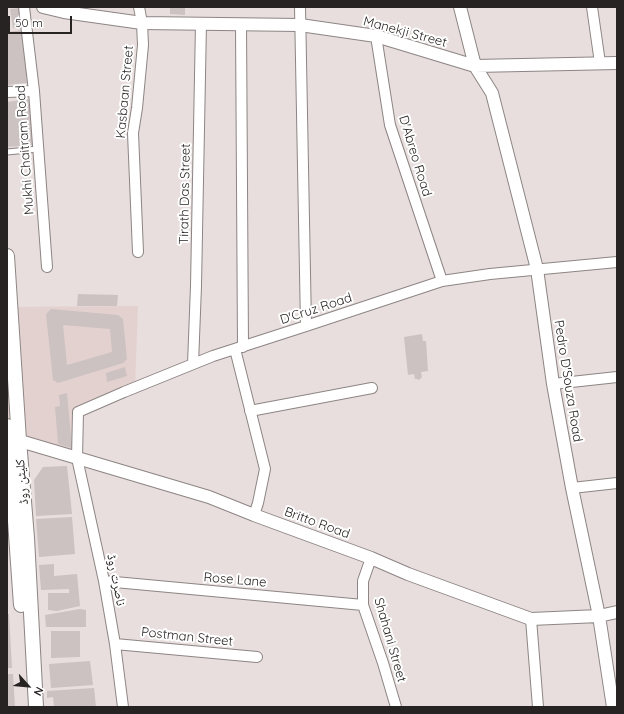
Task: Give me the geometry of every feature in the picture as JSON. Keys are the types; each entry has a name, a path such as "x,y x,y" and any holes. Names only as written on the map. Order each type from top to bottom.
{"main road":[{"name":"کلیٹن روڈ","path":"7,256 12,536 28,707"},
{"name":"کلیٹن روڈ","path":"10,435 27,538 36,707"}],"street":[{"name":"Mukhi Chaitram Road","path":"24,7 34,91 47,267"},
{"name":"Manekji Street","path":"43,7 64,12 142,23 300,25 376,36 475,66 617,63"},
{"name":"Kasbaan Street","path":"138,252 133,133 143,44 142,23 139,7"},
{"path":"300,7 306,326"},
{"name":"Pedro D'Souza Road","path":"460,7 475,66 492,93 537,269 552,384 599,616 613,707"},
{"path":"592,7 600,63"},
{"name":"Tirath Das Street","path":"193,364 201,23"},
{"path":"241,24 239,348 250,411 265,469 258,504 254,515"},
{"name":"D'Abreo Road","path":"376,36 390,125 442,281"},
{"path":"7,92 34,91"},
{"name":"D'Cruz Road","path":"78,458 78,412 193,364 442,281 490,274 617,262"},
{"path":"552,384 617,377"},
{"path":"250,411 372,388"},
{"name":"Britto Road","path":"10,435 78,458 210,497 254,515 371,558 408,574 532,619 599,616 617,612"},
{"name":"ناصرت روڈ","path":"78,458 104,581 115,644 123,707"},
{"path":"572,488 617,483"},
{"name":"Shahani Street","path":"371,558 363,581 363,605 396,707"},
{"name":"Rose Lane","path":"104,581 363,605"},
{"path":"532,619 538,707"},
{"name":"Postman Street","path":"115,644 257,657"}],"lane":[{"path":"7,152 38,149"}],"shaded area":[{"path":"138,306 135,387 77,412 77,458 7,437 7,307"}],"building":[{"path":"170,7 185,7 185,15 170,14"},
{"path":"21,8 23,27 13,28 10,9"},
{"path":"23,30 27,83 7,85 7,32"},
{"path":"28,99 32,101 33,145 7,147 7,102"},
{"path":"78,294 118,295 117,306 77,306"},
{"path":"51,309 118,315 123,319 127,359 123,363 58,383 53,380 46,314","holes":["63,325 110,329 112,352 67,365"]},
{"path":"422,334 423,341 426,341 428,371 421,372 422,377 419,380 415,379 414,374 408,375 404,337"},
{"path":"125,367 127,376 107,382 106,373"},
{"path":"67,393 72,448 58,444 55,407 60,406 59,395"},
{"path":"67,466 72,514 36,516 34,480 43,467"},
{"path":"72,517 75,554 39,557 36,519"},
{"path":"54,564 54,576 77,574 80,606 57,611 48,610 48,593 69,593 69,589 41,590 39,565"},
{"path":"80,609 86,610 86,627 46,627 45,615"},
{"path":"7,614 9,614 12,668 7,668"},
{"path":"51,631 80,631 80,657 51,658"},
{"path":"90,661 93,685 51,688 49,664"},
{"path":"7,674 13,674 15,707 7,707"},
{"path":"94,688 96,707 54,707 53,697 47,698 47,691"}]}
